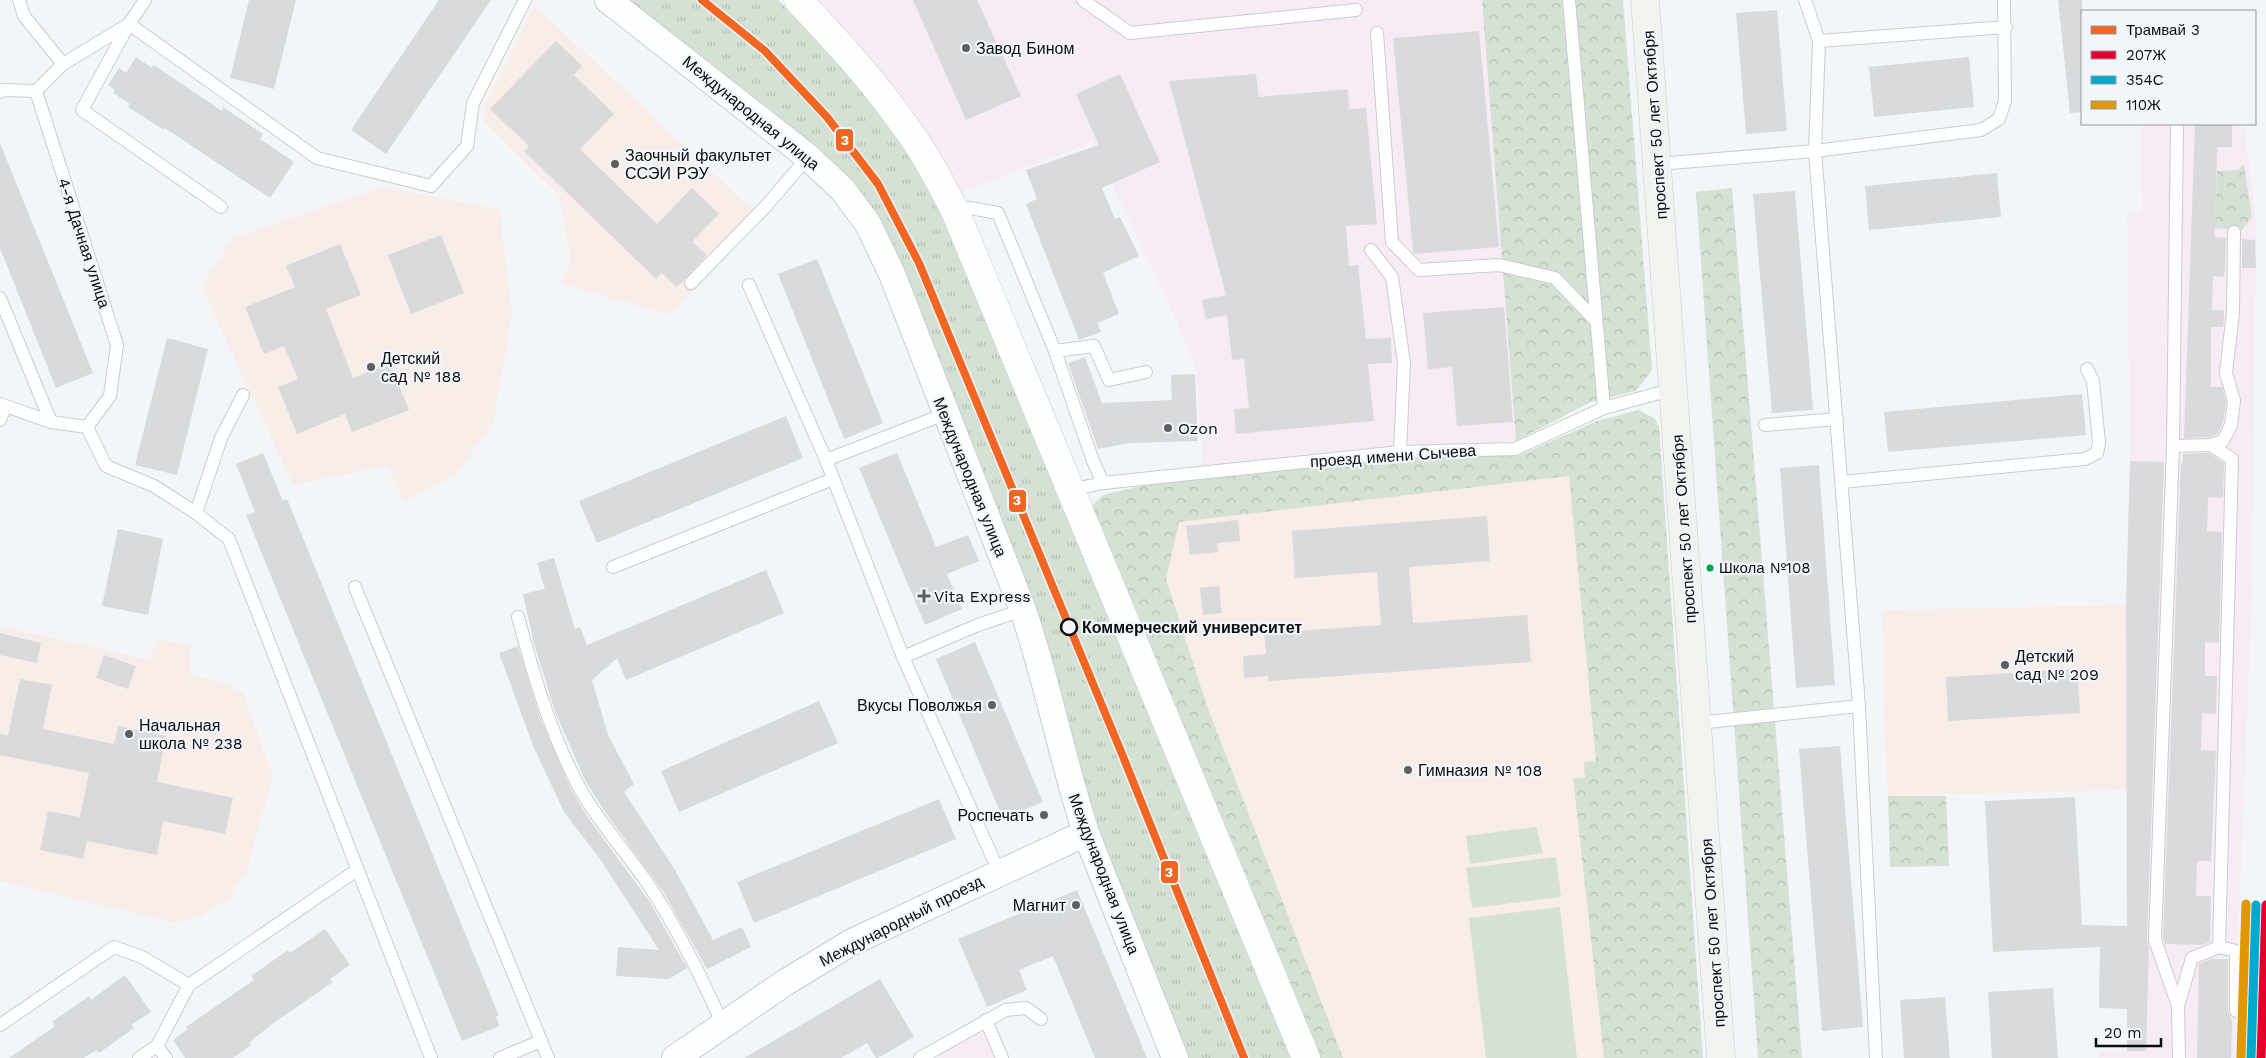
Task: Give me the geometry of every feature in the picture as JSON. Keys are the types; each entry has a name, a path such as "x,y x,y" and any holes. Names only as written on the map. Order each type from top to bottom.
{"main road":[{"name":"проспект 50 лет Октября","path":"1645,0 1722,1058"}],"street":[{"name":"Международная улица","path":"608,0 808,157 844,190 868,224 892,274 1023,610 1039,657 1074,796 1086,833 1176,1058"},
{"path":"798,0 847,51 903,122 955,211 1306,1058"},
{"name":"Международный проезд","path":"675,1058 786,982 852,942 1086,833"}],"lane":[{"path":"18,0 24,16 63,64"},
{"path":"145,0 129,24 82,110 221,207"},
{"path":"129,24 318,158 431,186 467,146 473,103 525,0"},
{"path":"1083,0 1130,33 1356,10"},
{"path":"1569,0 1604,408"},
{"path":"1804,0 1819,41 1815,151 1859,706 1876,1058"},
{"path":"1658,164 1815,151 1981,130 1999,119 2005,102 2006,27 2004,0"},
{"path":"0,92 3,90 36,92 63,64 129,24"},
{"path":"1819,41 2006,27"},
{"path":"1377,33 1392,242 1419,270 1499,265 1555,278 1596,322"},
{"name":"4-я Дачная улица","path":"36,92 117,345 110,396 87,427"},
{"path":"2177,126 2173,446 2155,940 2178,1006"},
{"path":"691,283 766,206 808,157"},
{"path":"955,211 970,208 998,213 1055,351 1093,461 1103,483"},
{"path":"2173,446 2211,445 2223,441 2231,425 2234,401 2226,373 2233,312 2234,232"},
{"path":"1371,250 1392,277 1404,363 1400,452"},
{"path":"749,285 826,460 903,657 999,872"},
{"path":"0,298 51,422"},
{"path":"1055,351 1094,346 1109,380 1146,372"},
{"path":"1842,482 2085,459 2097,453 2099,444 2093,381 2087,368"},
{"name":"проезд имени Сычева","path":"1071,493 1084,487 1103,483 1400,452 1515,450 1604,408 1674,389"},
{"path":"196,513 221,438 243,395"},
{"path":"0,420 3,406 51,422 87,427 106,466 154,486 196,513 229,539 431,1058"},
{"path":"826,460 945,414"},
{"path":"1765,425 1837,419"},
{"path":"2211,445 2232,459 2219,947"},
{"path":"613,567 833,479"},
{"path":"354,586 548,1058"},
{"path":"903,657 978,625 1023,610"},
{"path":"518,617 538,692 571,772 593,809 647,882 699,974 723,1025"},
{"path":"1698,723 1859,706"},
{"path":"139,1058 157,1046 189,985 358,870"},
{"path":"0,1025 114,947 142,957 189,985"},
{"path":"2179,1058 2178,1006 2192,958 2219,947 2236,951 2236,1011"},
{"path":"920,1058 1006,1010 1026,1008 1041,1019"},
{"path":"986,1020 1002,1058"},
{"path":"500,1058 541,1041"},
{"path":"157,1046 166,1058"}],"shaded area":[{"path":"814,0 1482,0 1516,441 1393,447 1203,467 1196,368 1170,307 1092,142 957,195 905,107 857,43"},
{"name":"Заочный факультет ССЭИ РЭУ","path":"534,5 761,218 671,315 562,284 571,257 559,195 484,122 485,104"},
{"path":"2141,125 2244,125 2256,220 2252,597 2238,947 2236,1058 2099,1058 2099,1052 2127,1051 2126,605 2130,461 2127,214 2142,211"},
{"name":"Детский сад № 188","path":"383,187 500,210 512,314 494,420 457,475 404,501 387,466 293,485 201,286 233,238"},
{"name":"Гимназия № 108","path":"1569,476 1596,761 1586,778 1573,779 1604,1058 1343,1058 1207,706 1166,579 1179,521"},
{"name":"Детский сад № 209","path":"2126,605 2128,790 1888,796 1884,719 1883,610"},
{"name":"Начальная школа № 238","path":"0,626 150,660 157,639 191,646 191,676 219,681 243,693 273,776 248,867 228,900 201,916 174,923 0,881"},
{"path":"983,1032 994,1058 941,1058 939,1053"}],"green space":[{"path":"625,0 778,0 839,60 889,120 949,223 1298,1058 1186,1058 1108,862 879,220"},
{"path":"1482,0 1623,0 1652,370 1636,391 1591,402 1516,441"},
{"path":"2244,164 2252,217 2242,230 2215,228 2217,171 2238,170"},
{"path":"1732,188 1802,1058 1758,1058 1696,192"},
{"path":"1639,410 1655,419 1659,427 1703,1058 1604,1058 1573,778 1585,778 1584,762 1596,761 1569,476 1179,522 1166,579 1207,706 1343,1058 1315,1058 1090,508 1103,495 1158,482 1400,458 1520,455 1597,421"},
{"path":"1888,796 1946,796 1949,866 1890,867"},
{"path":"1536,827 1543,853 1470,864 1466,836"},
{"path":"1556,857 1561,897 1472,908 1466,868"},
{"path":"1560,907 1577,1058 1486,1058 1469,918"}],"building":[{"path":"249,0 296,0 274,89 230,78"},
{"path":"439,0 491,0 386,154 351,130"},
{"name":"Завод Бином","path":"913,0 977,0 1021,96 966,120"},
{"path":"2058,0 2082,0 2081,112 2070,113"},
{"path":"1777,10 1787,131 1746,134 1736,13"},
{"path":"1479,31 1499,247 1415,254 1413,252 1393,38"},
{"path":"556,41 582,66 574,75 614,114 580,149 657,224 692,188 719,214 692,242 707,255 677,287 662,273 656,279 524,151 529,146 490,109"},
{"path":"136,57 152,68 154,65 222,111 223,107 263,134 260,139 294,162 270,198 165,128 164,130 128,107 130,104 113,93 115,90 108,85 119,68 126,73"},
{"path":"1969,57 1974,107 1874,117 1869,67"},
{"path":"1120,74 1160,162 1102,188 1115,219 1120,217 1139,256 1103,273 1119,314 1097,323 1101,332 1079,340 1026,204 1037,199 1026,170 1099,145 1076,94"},
{"path":"1256,74 1259,97 1348,89 1349,109 1366,108 1377,224 1346,226 1349,266 1358,265 1366,339 1391,338 1392,363 1368,364 1374,421 1236,434 1234,409 1249,408 1244,359 1232,360 1227,315 1206,319 1202,300 1226,295 1169,81"},
{"path":"2195,125 2232,125 2232,147 2217,147 2215,237 2226,238 2224,277 2213,276 2212,310 2224,310 2224,320 2223,327 2211,327 2211,387 2222,387 2226,402 2223,423 2217,434 2210,437 2184,438"},
{"path":"0,143 93,373 56,388 0,248"},
{"path":"1997,173 2001,217 1869,230 1865,186"},
{"path":"1795,191 1813,410 1772,413 1753,194"},
{"path":"441,235 464,293 411,314 388,255"},
{"path":"2242,239 2255,240 2256,268 2242,268"},
{"path":"340,244 361,295 326,309 353,378 390,363 409,410 352,432 345,414 297,434 278,387 298,379 284,346 264,354 245,307 295,287 286,266"},
{"path":"817,259 883,423 844,439 778,274"},
{"path":"1504,307 1513,422 1457,426 1452,367 1428,369 1423,313"},
{"path":"167,338 208,349 177,475 135,465"},
{"path":"1085,357 1102,403 1172,400 1171,375 1195,374 1198,441 1130,443 1098,449 1068,363"},
{"path":"2082,394 2086,435 1888,452 1884,412"},
{"path":"786,416 803,458 597,543 579,501"},
{"path":"263,453 283,501 287,499 499,1016 496,1017 500,1026 462,1041 246,515 255,512 236,464"},
{"path":"897,453 936,547 968,535 979,561 947,574 962,609 925,625 859,468"},
{"path":"2209,453 2224,463 2223,498 2208,497 2207,531 2222,532 2219,643 2205,642 2205,676 2217,676 2216,714 2202,713 2201,750 2216,751 2211,861 2197,861 2196,896 2211,896 2210,942 2202,945 2165,944 2163,939 2181,463 2183,463 2183,454"},
{"path":"2130,461 2164,462 2147,940 2149,947 2146,1051 2127,1051 2127,1009 2099,1008 2100,947 1993,952 1985,801 2075,797 2082,925 2127,926 2126,605"},
{"path":"1819,465 1835,685 1796,688 1780,468"},
{"path":"1487,516 1490,561 1409,567 1413,623 1527,615 1531,662 1269,681 1268,676 1244,678 1243,656 1266,654 1264,633 1381,625 1377,572 1295,578 1292,531"},
{"path":"1238,520 1240,541 1217,543 1218,552 1190,555 1186,526"},
{"path":"118,529 163,539 148,615 102,606"},
{"path":"554,558 575,629 580,627 587,645 766,570 784,613 626,680 617,658 592,680 608,735 634,784 624,792 675,870 713,940 742,927 751,947 707,969 664,893 603,809 586,782 555,712 533,640 523,594 545,589 537,563"},
{"path":"1219,586 1222,613 1203,615 1200,588"},
{"path":"0,633 41,643 37,663 0,655"},
{"path":"975,642 1043,802 1003,819 936,659"},
{"path":"518,646 540,717 571,789 589,819 650,902 687,968 669,979 616,976 618,947 659,950 600,859 564,812 534,748 499,653"},
{"path":"104,655 136,666 128,689 96,678"},
{"path":"2077,669 2080,713 1948,721 1946,677"},
{"path":"20,679 52,685 43,729 114,744 118,726 166,736 157,782 233,798 225,834 163,821 157,855 87,841 83,859 40,850 48,811 80,817 89,773 0,755 0,734 8,735"},
{"path":"819,701 838,743 679,812 661,771"},
{"path":"1840,746 1863,1027 1822,1031 1799,749"},
{"path":"939,799 956,839 754,923 737,882"},
{"path":"1077,890 1147,1058 1095,1058 1053,956 1019,970 1027,990 987,1007 958,939"},
{"path":"325,929 350,965 330,979 333,982 272,1024 249,1043 251,1045 233,1058 185,1058 173,1040 188,1029 186,1027 254,980 251,976 288,950 290,953"},
{"path":"2211,959 2228,959 2228,1011 2232,1021 2231,1058 2197,1058 2199,964"},
{"path":"125,975 151,1012 131,1025 134,1028 99,1053 96,1050 84,1058 9,1058 55,1026 52,1022 89,996 91,1000"},
{"path":"880,979 914,1037 878,1058 876,1058 867,1043 841,1058 744,1058"},
{"path":"2053,988 2058,1058 1992,1058 1988,992"},
{"path":"1945,997 1950,1058 1904,1058 1900,1000"}],"tram line":[{"name":"3","path":"702,0 765,51 827,117 878,184 919,263 1122,754 1244,1058"}],"transit line":[{"name":"110Ж","path":"2241,1057 2246,904"},
{"name":"354С","path":"2251,1058 2256,905"},
{"name":"207Ж","path":"2261,1058 2266,905"}],"place":[{"name":"Завод Бином","path":"966,48"},
{"name":"Заочный факультет ССЭИ РЭУ","path":"615,164"},
{"name":"Детский сад № 188","path":"371,367"},
{"name":"Ozon","path":"1168,428"},
{"name":"Школа №108","path":"1710,568"},
{"name":"Vita Express","path":"924,596"},
{"name":"Коммерческий университет","path":"1069,627"},
{"name":"Детский сад № 209","path":"2005,665"},
{"name":"Вкусы Поволжья","path":"992,705"},
{"name":"Начальная школа № 238","path":"129,734"},
{"name":"Гимназия № 108","path":"1408,770"},
{"name":"Роспечать","path":"1044,815"},
{"name":"Магнит","path":"1076,905"}]}
